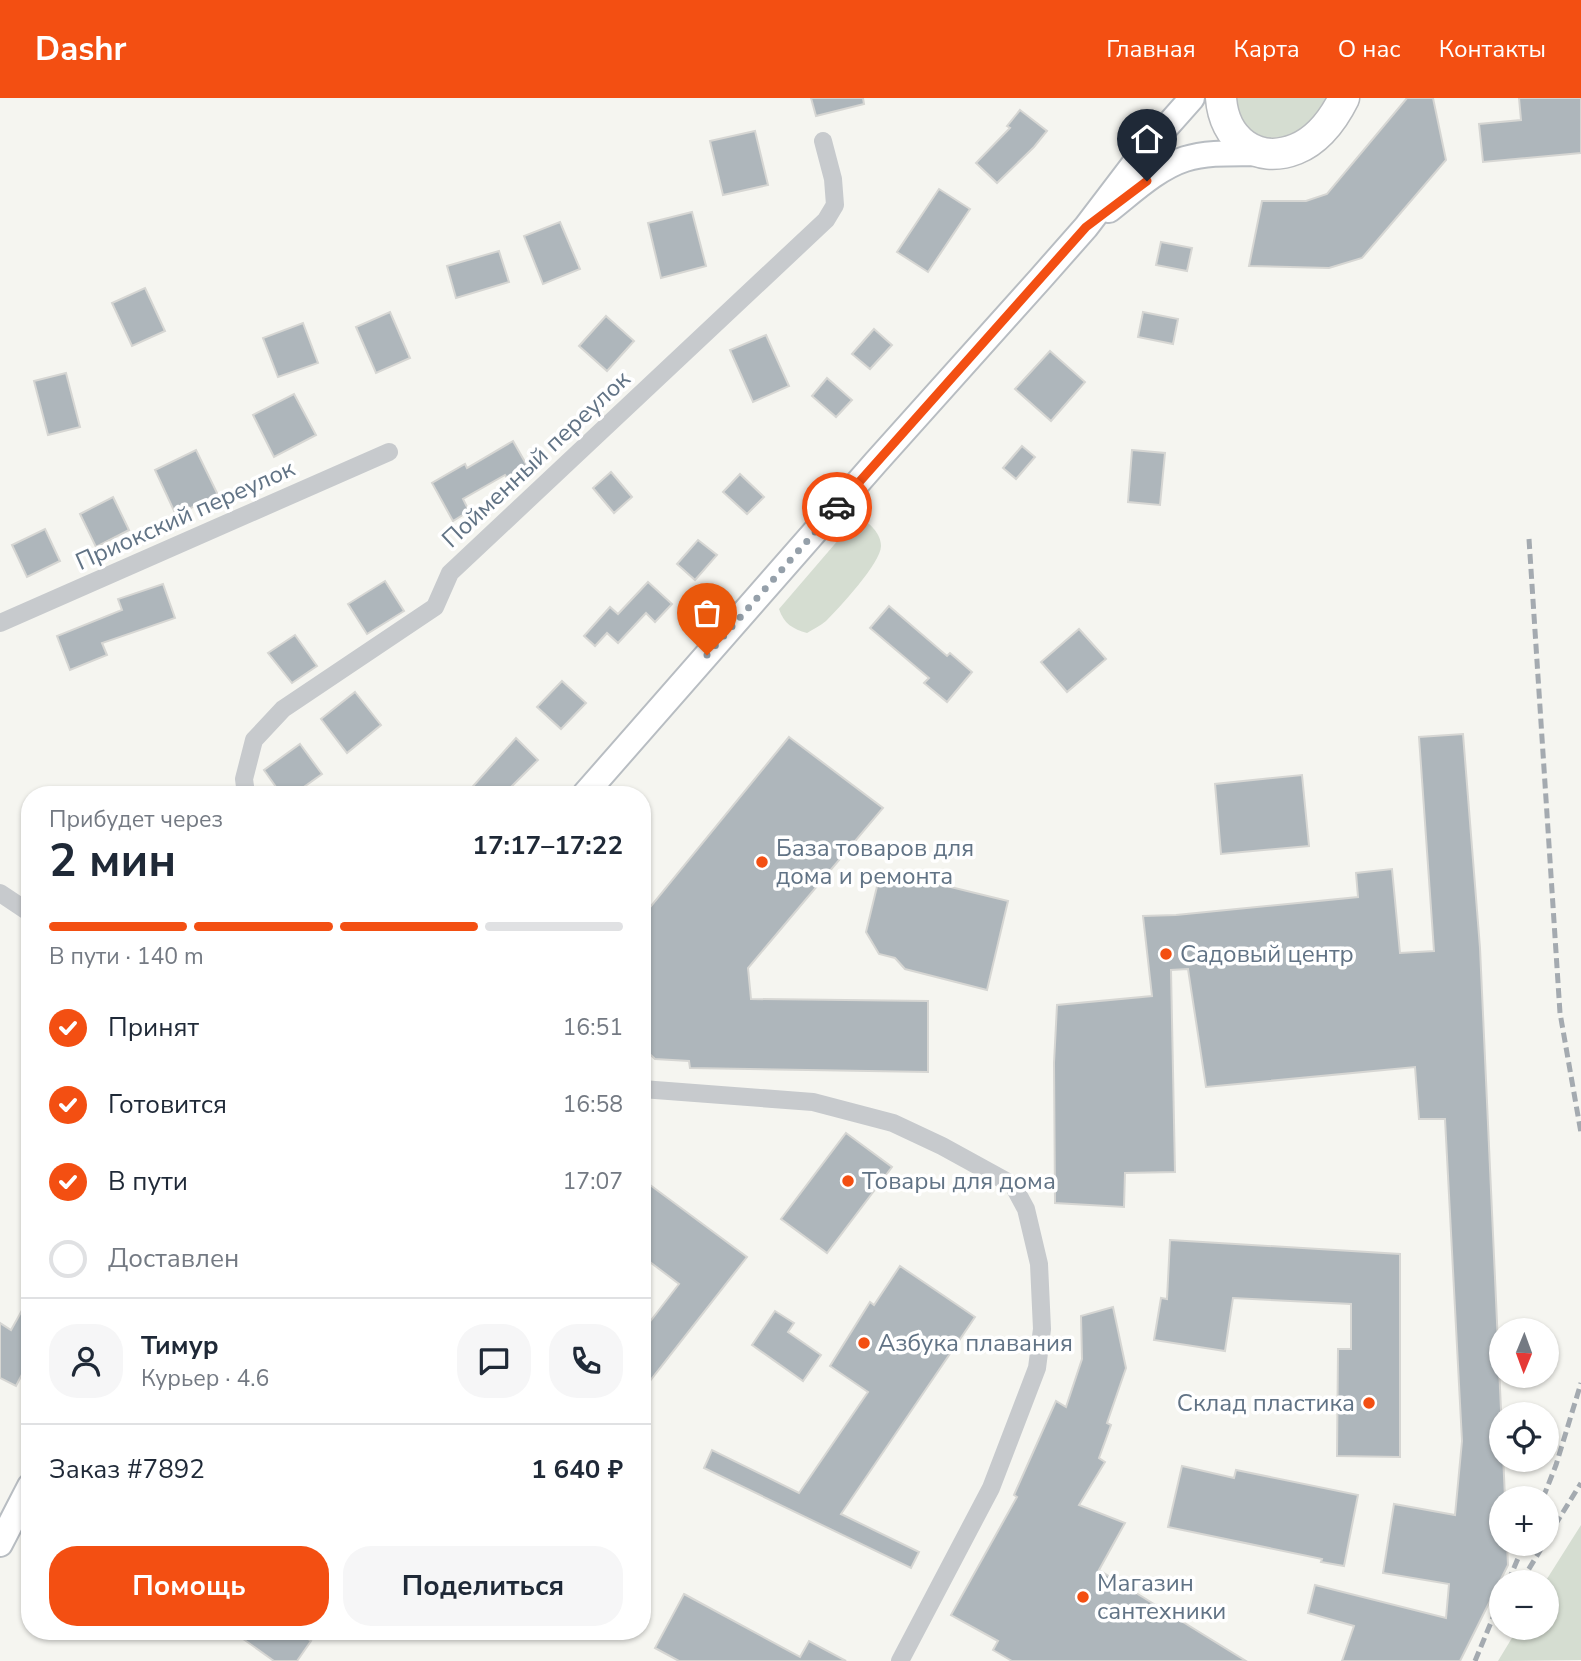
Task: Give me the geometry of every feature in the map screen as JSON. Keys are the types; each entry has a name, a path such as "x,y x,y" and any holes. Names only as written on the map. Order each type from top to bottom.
{"highway":[{"path":"1221,98 1225,123 1232,135 1254,150 1272,153 1296,149 1309,142 1343,104"}],"main road":[{"path":"592,786 1086,227 1137,160 1192,98"},
{"path":"1086,227 1168,166 1205,155 1272,153"},
{"path":"0,1544 21,1503"}],"street":[{"name":"Пойменный переулок","path":"245,786 244,779 254,740 284,709 435,607 450,573 826,220 835,205 834,179 822,141"},
{"name":"Приокский переулок","path":"0,623 389,452"},
{"path":"0,892 21,907"},
{"path":"651,1090 813,1102 893,1123 1013,1185 1026,1209 1039,1264 1042,1329 1037,1368 991,1488 900,1661"}],"shaded area":[{"path":"1232,98 1329,98 1316,116 1300,130 1290,135 1270,138 1252,133 1241,125 1236,117"},
{"path":"858,517 866,521 879,537 881,546 874,563 826,621 807,633 793,628 779,609"},
{"path":"1581,1525 1581,1660 1498,1661 1511,1640 1559,1640 1559,1570 1553,1570"}],"building":[{"path":"811,98 863,98 864,104 816,116"},
{"path":"1407,98 1433,98 1446,160 1362,258 1329,268 1249,266 1262,201 1306,201 1327,194"},
{"path":"1519,98 1581,98 1581,153 1483,162 1479,124 1521,120"},
{"path":"1020,110 1047,131 997,183 976,163 1010,128 1007,126"},
{"path":"755,131 768,185 723,195 710,141"},
{"path":"939,189 970,209 928,272 897,252"},
{"path":"692,212 706,266 661,278 648,223"},
{"path":"560,222 580,269 543,284 524,236"},
{"path":"1161,242 1192,248 1187,271 1156,265"},
{"path":"499,251 509,282 456,298 447,266"},
{"path":"145,288 165,331 132,346 112,303"},
{"path":"390,312 410,358 376,373 356,327"},
{"path":"1143,312 1178,319 1173,344 1138,337"},
{"path":"606,316 634,341 607,371 579,346"},
{"path":"303,323 318,363 278,377 263,338"},
{"path":"874,329 892,345 870,369 852,354"},
{"path":"766,335 789,386 753,402 730,350"},
{"path":"1050,351 1085,382 1051,421 1015,389"},
{"path":"66,373 80,427 48,435 34,381"},
{"path":"827,378 852,400 836,417 812,396"},
{"path":"294,394 316,435 274,457 253,415"},
{"path":"513,441 529,469 509,481 505,475 463,499 469,511 453,521 432,483 465,464 467,468"},
{"path":"1022,446 1035,457 1016,479 1003,468"},
{"path":"196,450 218,495 176,515 155,470"},
{"path":"1132,450 1165,453 1160,505 1128,502"},
{"path":"611,472 632,497 614,513 593,488"},
{"path":"740,474 764,497 747,514 723,492"},
{"path":"113,497 129,530 96,547 80,514"},
{"path":"45,529 60,561 27,577 12,545"},
{"path":"698,540 717,555 695,580 677,564"},
{"path":"385,581 404,611 367,634 348,604"},
{"path":"648,582 672,604 655,622 646,613 618,643 607,633 595,646 584,636 610,607 618,614"},
{"path":"163,584 175,618 102,643 107,655 70,670 57,636 122,610 118,599"},
{"path":"889,606 947,656 950,653 972,672 947,702 924,683 929,678 870,628"},
{"path":"1079,629 1106,659 1067,692 1041,662"},
{"path":"295,635 317,666 292,683 268,653"},
{"path":"562,681 586,703 561,729 537,707"},
{"path":"355,692 381,725 347,753 321,719"},
{"path":"1463,734 1480,948 1497,1318 1489,1318 1489,1388 1500,1388 1501,1402 1489,1402 1489,1472 1504,1472 1504,1486 1489,1486 1489,1556 1508,1556 1508,1565 1506,1570 1489,1570 1489,1603 1460,1661 1342,1661 1354,1626 1308,1613 1315,1585 1446,1618 1449,1584 1383,1573 1394,1504 1455,1515 1462,1441 1445,1119 1419,1119 1415,1067 1206,1087 1188,969 1171,970 1175,1172 1125,1173 1124,1207 1055,1203 1054,1063 1057,1005 1152,996 1143,916 1358,897 1356,873 1392,869 1400,953 1434,951 1419,737"},
{"path":"789,737 883,808 748,968 751,999 928,1001 928,1072 690,1068 689,1061 655,1059 651,1055 651,906"},
{"path":"516,738 538,760 512,786 473,786"},
{"path":"300,744 322,774 305,786 275,786 264,770"},
{"path":"1302,775 1309,846 1221,854 1215,784"},
{"path":"881,870 1008,901 987,990 905,969 895,958 879,954 866,932"},
{"path":"846,1133 892,1167 827,1253 781,1219"},
{"path":"651,1186 747,1257 651,1380 651,1320 679,1284 651,1263"},
{"path":"1170,1240 1400,1254 1400,1457 1337,1456 1338,1349 1351,1349 1351,1304 1233,1298 1225,1351 1154,1340 1161,1298 1167,1299"},
{"path":"900,1266 975,1317 841,1514 919,1552 911,1568 704,1468 712,1450 799,1493 868,1392 830,1366 870,1302 874,1305"},
{"path":"1113,1307 1126,1368 1107,1423 1111,1425 1099,1458 1105,1462 1079,1505 1125,1523 1099,1570 1246,1661 1012,1661 993,1650 998,1641 951,1615 1017,1497 1014,1495 1056,1401 1066,1407 1082,1359 1081,1316"},
{"path":"775,1311 794,1323 788,1332 821,1355 803,1381 752,1345"},
{"path":"21,1312 21,1376 16,1386 0,1378 0,1323 11,1330"},
{"path":"1182,1466 1234,1478 1236,1470 1358,1495 1344,1566 1168,1527"},
{"path":"684,1594 800,1657 809,1641 846,1661 679,1661 655,1648"},
{"path":"245,1640 311,1641 297,1661 274,1661"}],"railway":[{"path":"1529,539 1560,1013 1581,1133"},
{"path":"1548,1486 1581,1383"},
{"path":"1559,1519 1581,1483"},
{"path":"1513,1570 1519,1556"},
{"path":"1528,1570 1537,1556"},
{"path":"1475,1661 1489,1627"}],"way so far":[{"path":"707,655 837,507"}],"place":[{"name":"База товаров для дома и ремонта","path":"762,862"},
{"name":"Садовый центр","path":"1166,954"},
{"name":"Товары для дома","path":"848,1181"},
{"name":"Азбука плавания","path":"864,1343"},
{"name":"Склад пластика","path":"1369,1403"},
{"name":"Магазин сантехники","path":"1083,1597"}],"route":[{"path":"837,507 1086,227 1147,181"}]}
